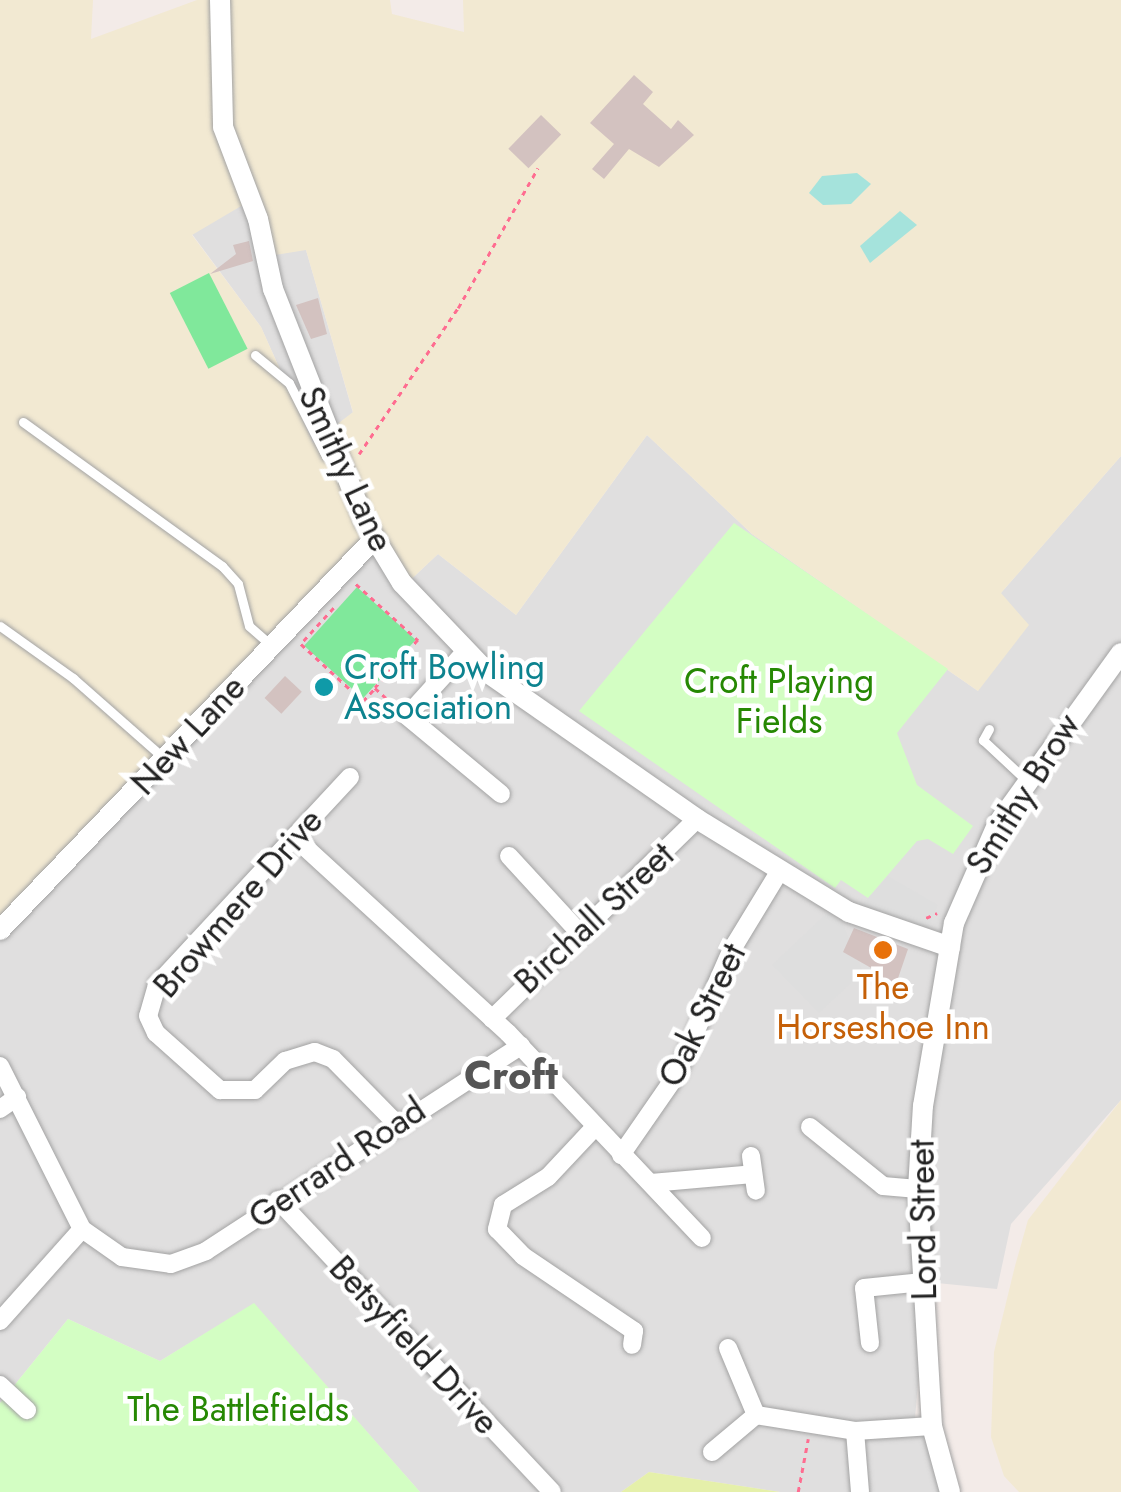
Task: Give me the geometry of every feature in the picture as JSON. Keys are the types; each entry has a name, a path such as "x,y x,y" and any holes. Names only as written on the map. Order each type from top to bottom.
{"street":[{"name":"Smithy Lane","path":"220,0 222,128 258,219 297,363 374,540 419,604 465,652 541,714 779,872 848,912 950,947"},
{"name":"New Lane","path":"0,930 374,540"},
{"path":"465,652 407,716 501,794"},
{"name":"Smithy Brow","path":"950,947 970,875 1027,781 1121,653"},
{"name":"Browmere Drive","path":"350,776 157,985 149,1006 151,1026 229,1094 255,1090 295,1055 324,1054 395,1122"},
{"name":"Birchall Street","path":"492,1019 697,819"},
{"path":"294,837 520,1046 702,1238"},
{"path":"509,856 536,872 580,932"},
{"name":"Oak Street","path":"621,1155 671,1084 731,951 779,872"},
{"name":"Lord Street","path":"950,947 921,1121 918,1189 932,1426 950,1492"},
{"name":"Gerrard Road","path":"82,1228 137,1262 171,1264 206,1251 395,1122 520,1046"},
{"path":"0,1066 82,1228 0,1320"},
{"path":"0,1109 16,1097"},
{"path":"810,1127 882,1186 918,1189"},
{"path":"594,1128 548,1178 502,1204 496,1222 510,1246 596,1312 634,1330 632,1345"},
{"path":"651,1184 753,1173"},
{"name":"Betsyfield Drive","path":"278,1200 554,1487"},
{"path":"870,1343 864,1288 924,1282"},
{"path":"728,1348 756,1415"},
{"path":"0,1385 27,1410"},
{"path":"712,1452 756,1415 856,1430 932,1426"},
{"path":"856,1430 860,1492"}],"lane":[{"path":"256,355 289,383 326,456 343,466"},
{"path":"22,422 222,566 238,584 249,626 271,645"},
{"path":"0,626 74,678 165,759"},
{"path":"989,729 984,740 1027,781"}],"path":[{"path":"343,466 364,450 396,404 538,168"},
{"path":"356,584 418,640 374,688 363,701 300,644 356,584"},
{"path":"374,688 407,716"},
{"path":"926,918 944,914"},
{"path":"798,1492 811,1422"}],"shaded area":[{"path":"0,0 93,0 91,39 197,0 390,0 392,14 464,32 463,0 1121,0 1121,456 1001,593 1029,625 978,691 752,534 647,435 516,615 438,554 403,587 376,544 0,929","holes":["260,195 275,255 306,250 353,412 313,443 261,327 192,235"]},
{"path":"260,194 272,240 306,250 353,413 313,443 261,327 192,234"},
{"path":"647,435 752,534 978,691 1000,594 1121,456 1121,1100 1011,1224 997,1289 927,1282 915,1418 960,1492 780,1492 649,1472 621,1492 420,1492 254,1304 160,1361 68,1319 0,1403 0,929 374,539 404,586 438,554 516,615"},
{"path":"888,876 938,905 928,929 862,905"},
{"path":"827,913 843,924 863,972 819,1013 772,965"},
{"path":"1121,1100 1121,1492 1019,1492 1004,1476 991,1437 994,1352 1015,1266 1028,1220"}],"green space":[{"path":"209,273 248,349 208,369 170,293"},
{"name":"Croft Playing Fields","path":"734,523 948,669 897,733 917,785 973,826 953,854 928,839 917,841 868,898 841,880 835,888 579,711"},
{"path":"357,587 416,640 363,699 304,646"},
{"name":"The Battlefields","path":"254,1303 420,1492 0,1492 0,1403 68,1319 160,1361"},
{"path":"649,1472 780,1492 621,1492"}],"water":[{"path":"857,173 871,184 851,204 823,205 809,193 822,176"},
{"path":"900,211 917,225 870,263 860,246"}],"building":[{"path":"634,75 653,92 643,104 671,129 678,120 694,135 659,167 629,149 604,179 592,169 614,144 590,123"},
{"path":"541,115 561,134 528,168 508,149"},
{"path":"249,241 253,261 210,274 236,254 233,245"},
{"path":"318,298 327,334 311,339 296,305"},
{"path":"285,676 302,692 281,714 265,698"},
{"path":"854,928 908,949 893,993 858,981 873,969 843,952"}],"place":[{"name":"Croft Bowling Association","path":"324,687"},
{"name":"The Horseshoe Inn","path":"883,950"}],"district":[{"name":"Croft","path":"511,1075"}]}
